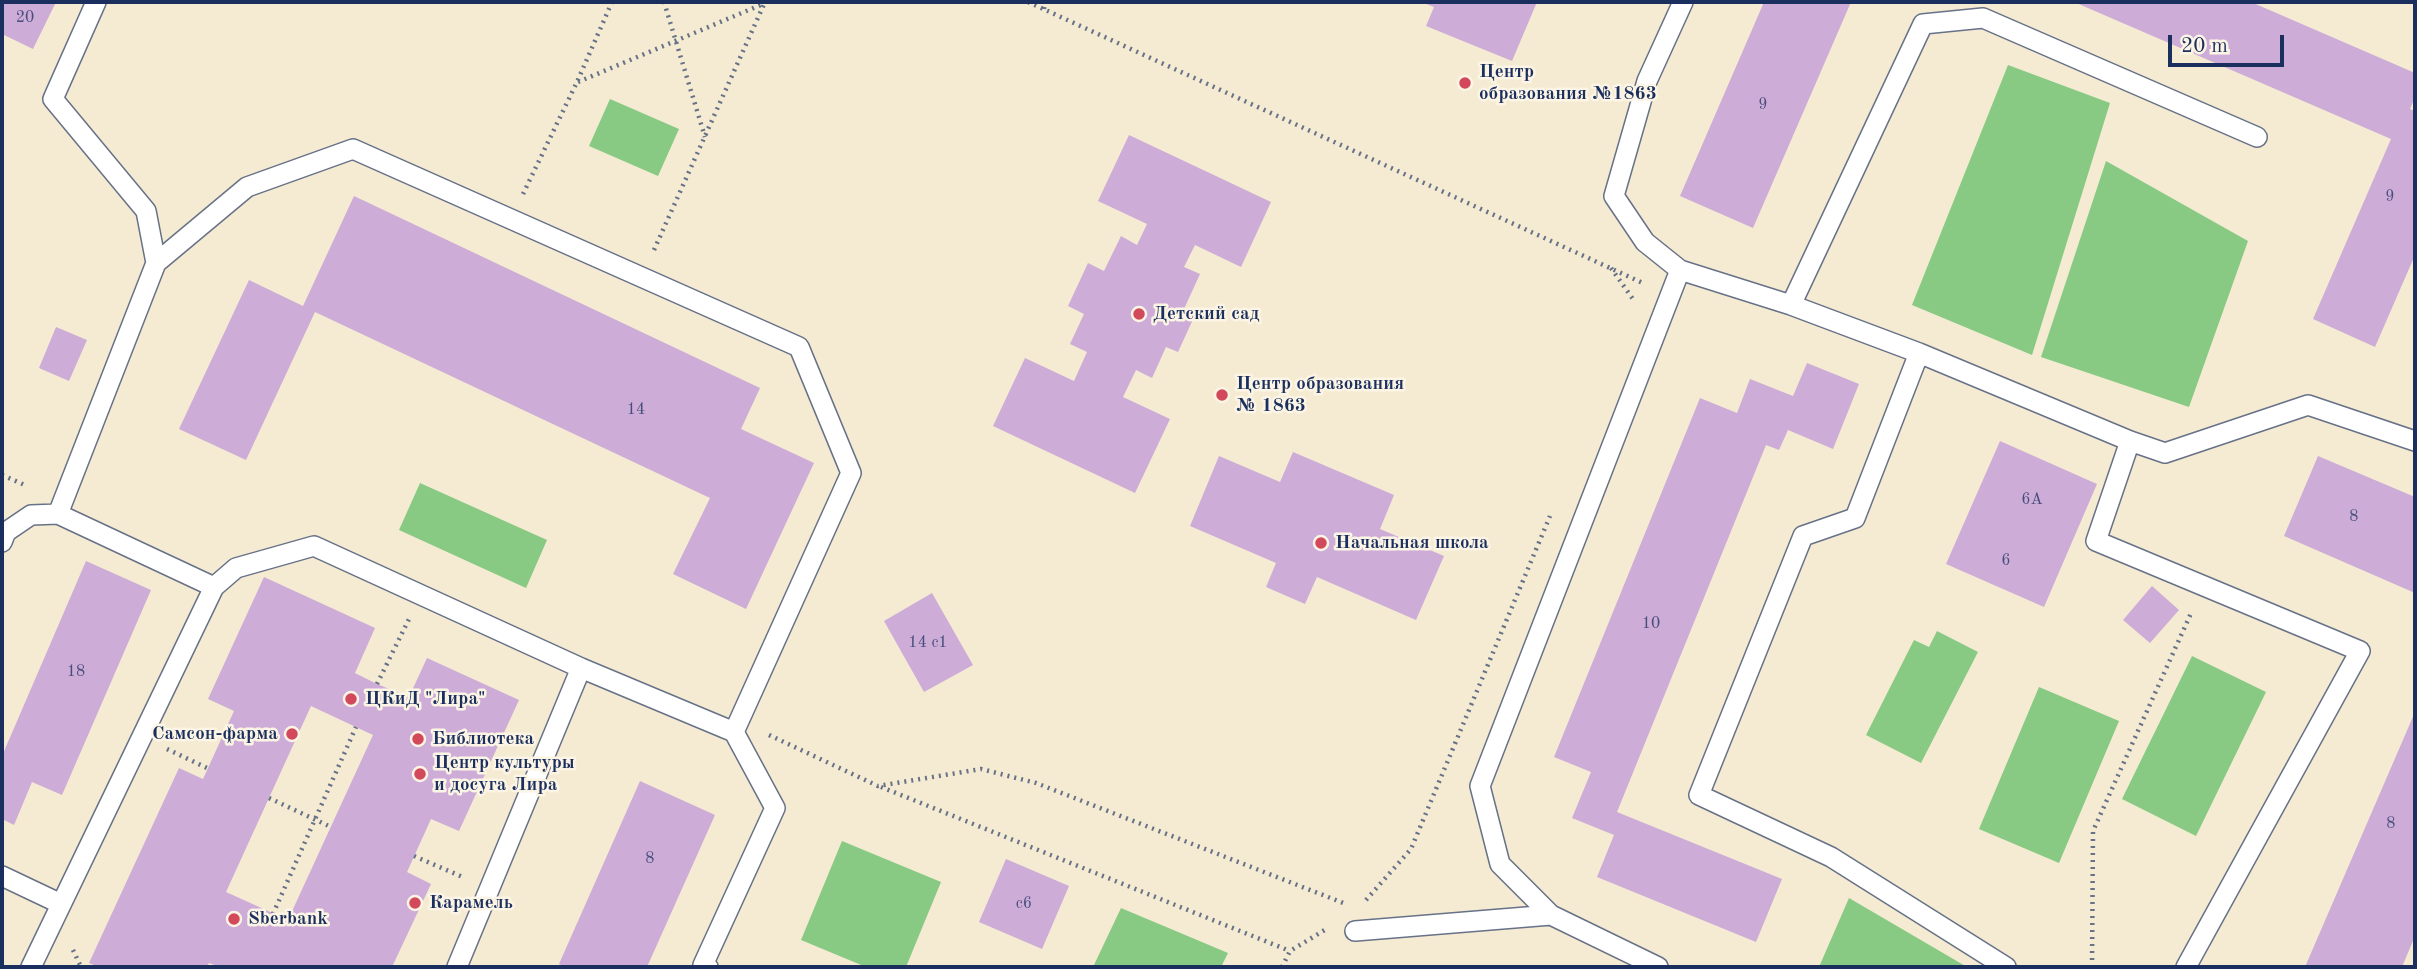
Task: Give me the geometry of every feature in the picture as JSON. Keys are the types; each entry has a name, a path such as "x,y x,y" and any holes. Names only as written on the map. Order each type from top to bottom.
{"lane":[{"path":"96,2 53,99 146,211 156,263"},
{"path":"1683,2 1647,81 1614,196 1645,242 1679,270 1791,305 1919,353 2165,453 2308,405 2414,437"},
{"path":"1791,305 1923,24 1983,18 2258,138"},
{"path":"60,508 156,263 247,187 353,149 799,347 851,473 736,727"},
{"path":"1658,967 1552,915 1500,864 1480,786 1679,270"},
{"path":"1919,353 1855,518 1803,536 1699,795 1831,857 2006,967"},
{"path":"2130,441 2096,541 2360,651 2186,967"},
{"path":"2,542 6,532 31,515 60,508 214,587"},
{"path":"31,967 214,587 236,568 314,546 581,668 736,727 775,808 703,965 708,967"},
{"path":"457,967 581,668"},
{"path":"2,876 61,904"},
{"path":"1355,931 1552,915"}],"path":[{"path":"511,218 577,82 612,2"},
{"path":"664,2 705,137"},
{"path":"1028,2 1669,295"},
{"path":"1044,9 1045,2"},
{"path":"577,82 764,3"},
{"path":"641,277 764,3"},
{"path":"1611,268 1637,305"},
{"path":"878,786 981,769 1036,783 1358,909 1411,849 1553,507"},
{"path":"2092,967 2093,831 2203,585"},
{"path":"377,684 421,595"},
{"path":"274,914 356,727"},
{"path":"736,727 1290,951"},
{"path":"141,737 207,768"},
{"path":"269,798 331,827"},
{"path":"414,856 489,888"},
{"path":"1282,967 1290,951 1335,923"}],"green space":[{"path":"2008,65 2110,103 2032,355 1912,305"},
{"path":"610,99 679,129 658,176 589,146"},
{"path":"2106,161 2248,241 2189,407 2041,357"},
{"path":"420,483 547,540 526,588 399,530"},
{"path":"1937,631 1978,652 1921,763 1866,735 1914,640 1929,647"},
{"path":"2192,656 2266,692 2196,836 2122,799"},
{"path":"2039,687 2119,721 2059,863 1979,829"},
{"path":"842,841 941,882 906,967 866,967 801,940"},
{"path":"1849,898 1967,967 1819,967"},
{"path":"1121,908 1228,953 1221,967 1093,967"}],"building":[{"path":"2,2 56,2 33,49 2,34"},
{"path":"1421,2 1537,2 1512,61 1426,26 1434,7"},
{"path":"1764,2 1851,2 1753,228 1680,196"},
{"path":"2074,2 2251,2 2415,73 2415,97 2410,109 2415,111 2415,255 2375,347 2313,319 2391,139"},
{"name":"Детский сад","path":"1129,135 1271,202 1241,267 1195,245 1184,267 1200,274 1184,309 1195,315 1178,352 1166,347 1152,378 1136,370 1123,397 1170,419 1135,493 993,426 1025,358 1074,381 1087,352 1070,344 1084,314 1068,306 1088,263 1104,271 1121,236 1137,245 1147,224 1098,201"},
{"path":"354,196 760,388 741,429 814,463 746,609 673,574 710,498 315,312 246,460 179,429 249,280 303,306"},
{"path":"56,327 87,340 69,381 39,368"},
{"path":"1807,363 1859,384 1833,449 1788,430 1779,450 1766,445 1617,812 1782,879 1756,942 1597,877 1614,835 1572,818 1591,772 1554,757 1700,398 1737,413 1750,379 1793,396"},
{"path":"2000,441 2097,484 2044,607 1946,564"},
{"name":"Начальная школа","path":"1293,452 1394,495 1380,529 1444,556 1416,620 1317,577 1305,604 1266,587 1276,563 1190,526 1219,456 1280,482"},
{"path":"2318,456 2415,497 2415,593 2284,536"},
{"path":"86,561 151,590 62,795 32,782 14,825 2,819 2,756"},
{"name":"Центр культуры и досуга Лира","path":"264,577 375,628 355,673 377,684 409,697 427,658 519,700 459,831 431,819 407,872 431,884 392,967 220,967 209,963 207,967 99,967 89,963 179,768 203,779 234,711 208,699","holes":["311,706 373,735 288,920 226,892"]},
{"path":"2152,586 2179,610 2150,643 2123,620"},
{"path":"932,593 973,665 924,692 884,621"},
{"path":"2415,712 2415,936 2402,967 2305,967"},
{"path":"640,781 715,815 647,967 565,967 559,964"},
{"path":"1006,859 1069,886 1042,949 979,922"}],"place":[{"name":"Центр образования №1863","path":"1465,83"},
{"name":"Детский сад","path":"1139,314"},
{"name":"Центр образования № 1863","path":"1222,395"},
{"name":"Начальная школа","path":"1321,543"},
{"name":"ЦКиД \"Лира\"","path":"351,699"},
{"name":"Самсон-фарма","path":"292,734"},
{"name":"Библиотека","path":"418,739"},
{"name":"Центр культуры и досуга Лира","path":"420,774"},
{"name":"Карамель","path":"415,903"},
{"name":"Sberbank","path":"234,919"}]}
